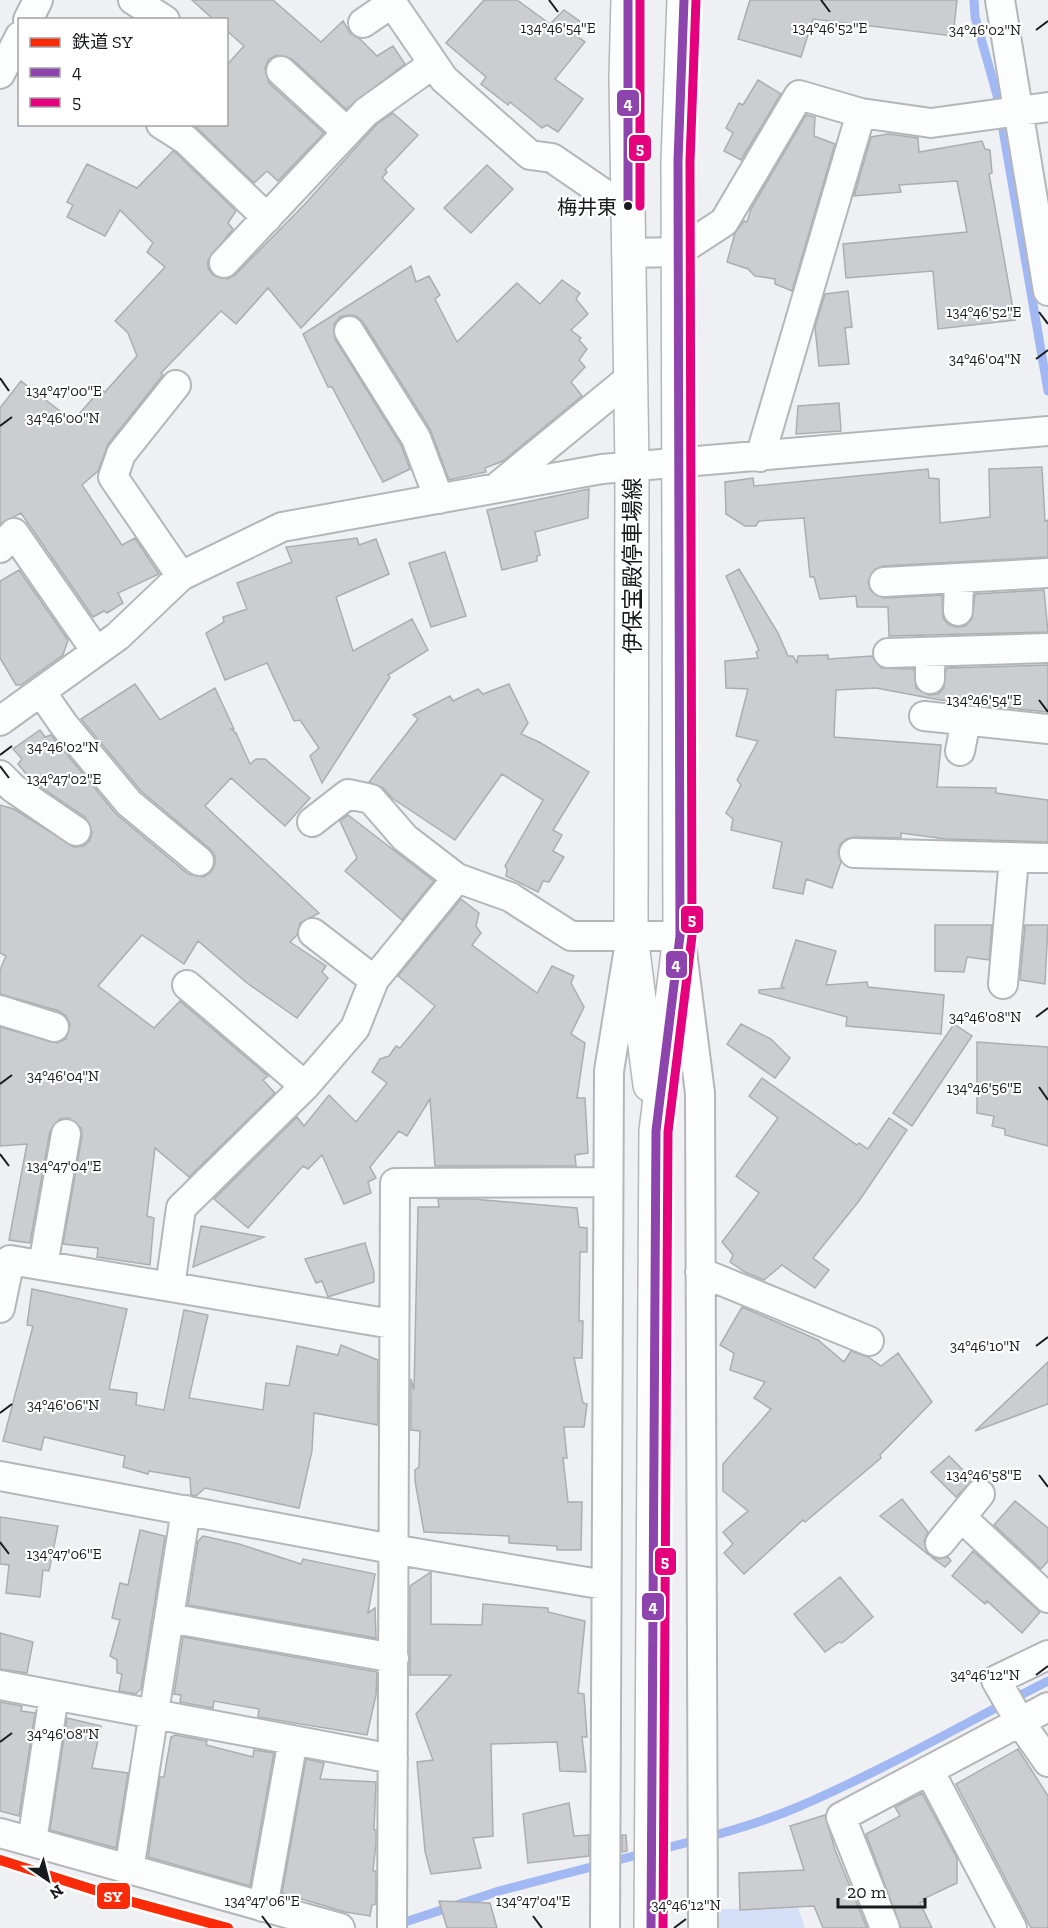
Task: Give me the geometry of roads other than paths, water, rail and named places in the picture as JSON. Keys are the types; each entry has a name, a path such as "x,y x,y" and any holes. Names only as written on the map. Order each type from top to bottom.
{"main road":[{"name":"伊保宝殿停車場線","path":"628,0 632,467 631,936 656,1131"},
{"name":"伊保宝殿停車場線","path":"651,1928 656,1131 680,936 677,464 678,252 684,0"}],"street":[{"path":"29,18 38,0"},
{"path":"133,0 162,18"},
{"path":"1000,0 1048,291"},
{"path":"363,23 394,2 444,79 530,155 552,158 628,210"},
{"path":"0,74 18,39"},
{"path":"224,263 366,112 434,64"},
{"path":"281,71 347,132"},
{"path":"629,253 678,252 724,222 799,95 861,113 931,123 1048,107"},
{"path":"760,457 861,113"},
{"path":"164,126 186,140 267,218"},
{"path":"349,332 417,438 439,499"},
{"path":"495,489 631,377"},
{"path":"176,385 121,454 113,477 181,576"},
{"path":"5,707 41,692 118,636 181,576 282,527 602,469 1048,431"},
{"path":"0,548 14,533 96,651"},
{"path":"884,582 1048,573"},
{"path":"958,611 959,579"},
{"path":"888,653 930,665 1048,648"},
{"path":"41,692 64,725 129,802 158,812 199,861"},
{"path":"924,716 1048,729"},
{"path":"960,751 966,721"},
{"path":"0,775 13,788 76,831"},
{"path":"312,822 348,794 370,799 396,824 405,838 457,878 510,897 571,936 680,936 700,1094 704,1928"},
{"path":"854,853 1048,858"},
{"path":"1003,984 1014,858"},
{"path":"170,1287 181,1208 305,1086 355,1028 374,980 457,878"},
{"path":"313,933 374,980"},
{"path":"605,1928 609,1071 631,936"},
{"path":"187,985 305,1086"},
{"path":"0,1010 54,1028"},
{"path":"44,1265 66,1134"},
{"path":"392,1928 395,1183 608,1182"},
{"path":"0,1308 10,1260 393,1324"},
{"path":"700,1272 869,1341"},
{"path":"0,1476 392,1549 605,1585"},
{"path":"940,1544 980,1494"},
{"path":"129,1870 186,1510"},
{"path":"962,1518 1048,1598"},
{"path":"169,1618 394,1658"},
{"path":"1048,1655 996,1680 1020,1722 1048,1762"},
{"path":"0,1685 393,1759"},
{"path":"32,1842 54,1695"},
{"path":"885,1928 841,1817 1048,1707"},
{"path":"263,1907 293,1740"},
{"path":"929,1770 1012,1928"},
{"path":"0,1833 340,1928"}],"waterway":[{"path":"974,0 975,17 997,95 1048,391"},
{"path":"658,1850 746,1826 798,1807 893,1762 1048,1681"},
{"path":"396,1925 499,1891 645,1853"}],"rail line":[{"name":"SY","path":"0,1860 129,1901 228,1928"}],"place":[{"name":"梅井東","path":"628,206"}]}
